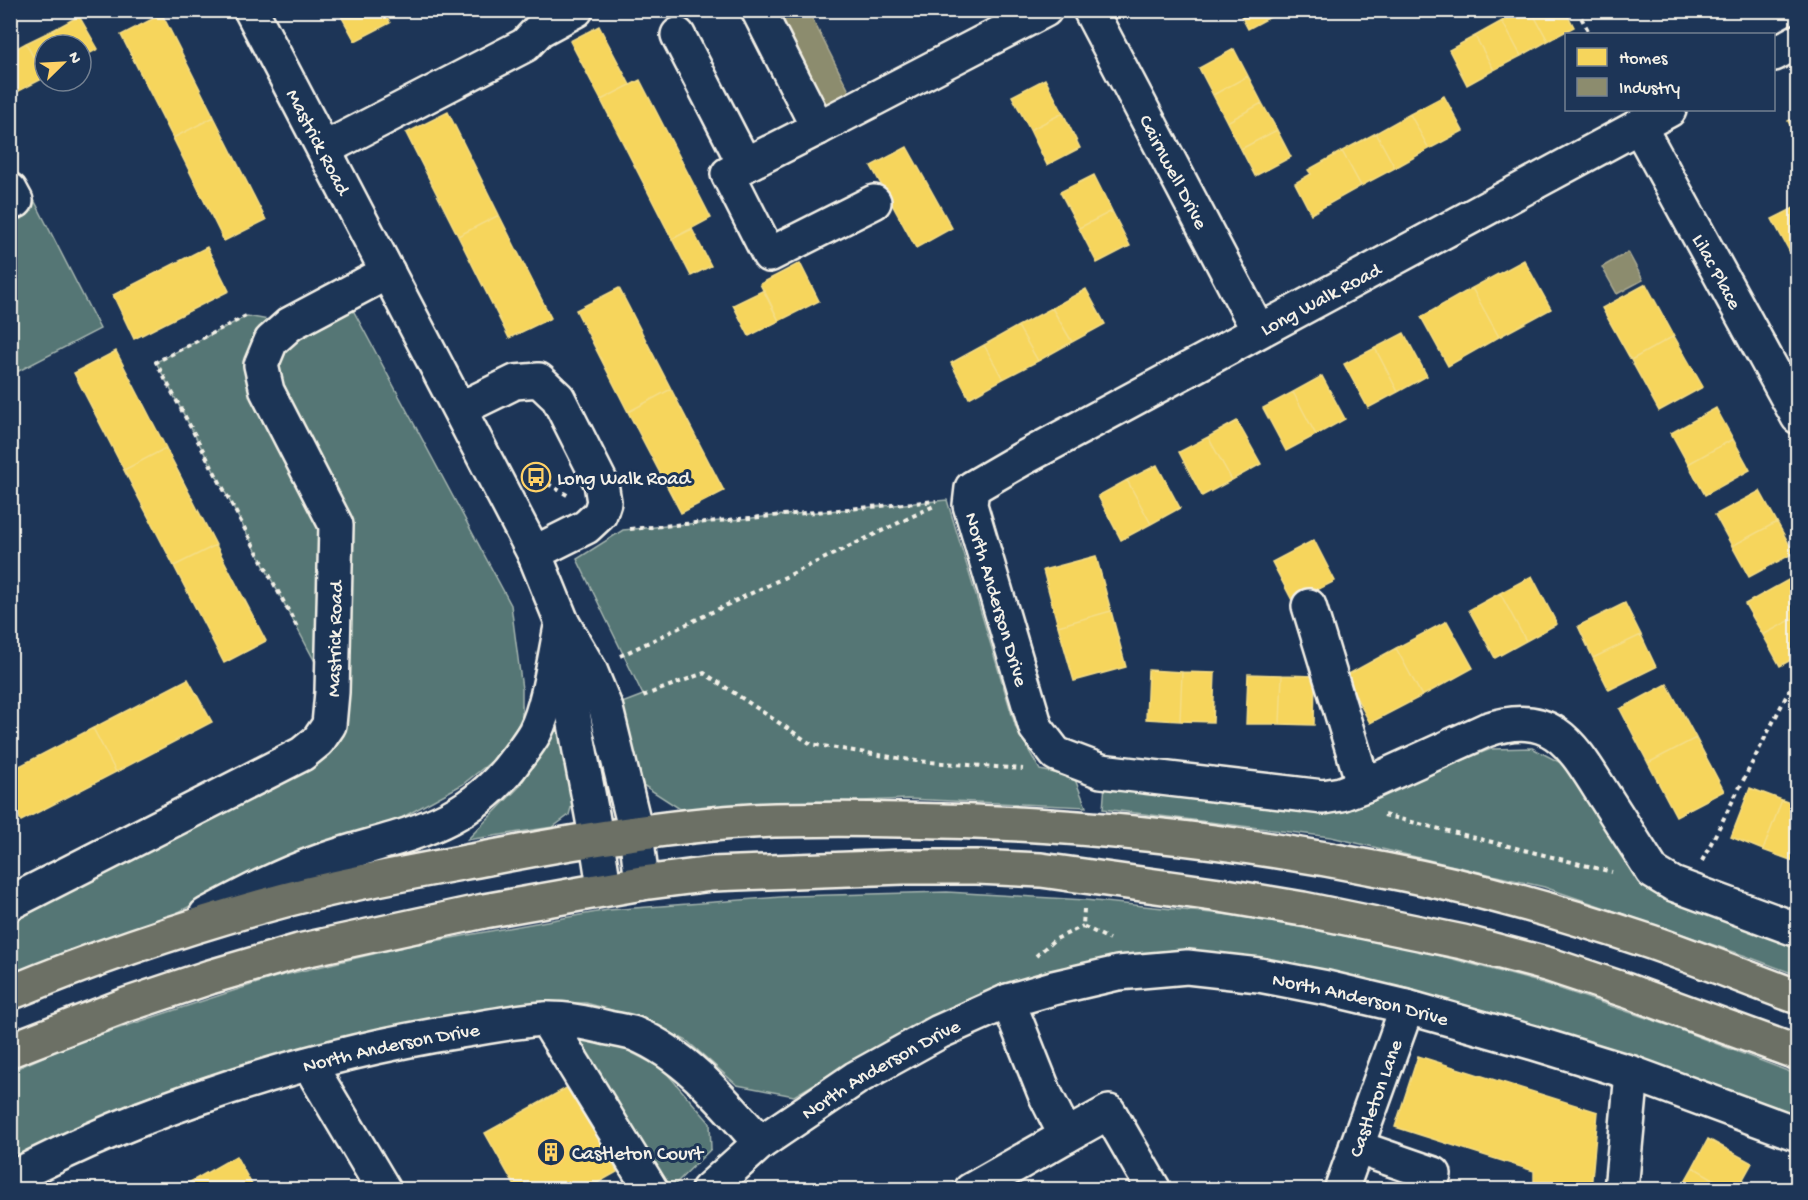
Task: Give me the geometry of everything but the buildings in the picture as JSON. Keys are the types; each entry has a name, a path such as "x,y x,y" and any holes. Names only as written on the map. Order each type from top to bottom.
{"main road":[{"path":"10,993 90,962 264,905 364,882 532,849 636,832 748,821 833,819 959,820 1081,827 1202,839 1388,870 1570,916 1655,944 1797,997"},
{"path":"10,1050 126,1005 299,951 484,910 712,873 903,867 1041,870 1088,876 1303,909 1463,942 1550,965 1617,987 1797,1053"}],"street":[{"name":"Mastrick Road","path":"251,10 534,552 562,622 590,670 606,710 636,832 642,883"},
{"path":"324,149 525,45 534,20 576,10"},
{"path":"759,10 818,128"},
{"path":"874,202 769,255 728,174 1046,10"},
{"name":"Cairnwell Drive","path":"1090,10 1258,330"},
{"path":"678,35 745,165"},
{"path":"1775,53 1797,41"},
{"name":"Long Walk Road","path":"960,494 1258,330 1667,111"},
{"name":"Lilac Place","path":"1639,126 1797,417"},
{"name":"Mastrick Road","path":"10,903 302,754 318,741 328,725 332,692 336,525 267,391 261,365 271,341 290,324 388,272"},
{"path":"460,409 515,382 539,380 558,398 601,483 604,502 600,514 586,527 534,552"},
{"name":"North Anderson Drive","path":"960,494 970,505 1036,729 1056,754 1101,771 1323,797 1341,794 1365,785 1486,730 1504,724 1535,725 1548,729 1569,744 1653,872 1673,884 1797,930"},
{"path":"1309,606 1365,785"},
{"name":"Mastrick Road","path":"562,622 567,676 604,890"},
{"path":"173,934 260,886 321,861 402,838 454,817 478,800 502,780 535,733 543,711 562,622"},
{"name":"North Anderson Drive","path":"10,1179 139,1119 309,1064 426,1037 546,1019 586,1022 634,1034 678,1058 726,1104 760,1143 856,1078 939,1032 1008,1001 1118,973 1187,967 1259,975 1407,1007 1632,1073 1797,1134"},
{"path":"1008,1001 1037,1076 1066,1136"},
{"name":"Castleton Lane","path":"1341,1190 1407,1007"},
{"path":"546,1019 651,1190"},
{"path":"309,1064 384,1190"},
{"path":"1621,1190 1632,1073"},
{"path":"971,1190 1109,1112 1154,1190"},
{"path":"708,1190 760,1143"},
{"path":"1356,1147 1434,1174 1428,1190"}],"path":[{"path":"1577,10 1589,33"},
{"path":"247,316 156,362 301,634"},
{"path":"529,481 536,477 623,530 960,494"},
{"path":"616,657 937,505"},
{"path":"643,696 704,673 811,744 916,762 1029,769"},
{"path":"1696,871 1797,678"},
{"path":"1380,814 1620,874"}],"green space":[{"path":"27,186 100,329 11,375 11,195"},
{"path":"345,295 511,605 522,689 522,719 497,757 463,784 394,822 255,872 173,915 11,975 11,903 302,754 331,692 156,362 247,316 290,324"},
{"path":"947,500 1016,728 1040,770 1074,777 1086,807 907,799 680,809 643,785 617,705 643,695 577,559 623,530"},
{"path":"561,722 574,797 569,815 553,827 467,840 519,787"},
{"path":"1532,748 1567,766 1633,870 1797,944 1797,975 1544,887 1331,837 1103,809 1105,784 1329,812 1491,749"},
{"path":"947,892 1085,900 1241,916 1419,950 1546,984 1670,1026 1798,1075 1797,1117 1152,956 1060,969 922,1020 794,1096 737,1085 687,1041 641,1018 586,1003 536,1003 421,1022 303,1048 136,1101 11,1162 11,1071 77,1042 276,977 407,946 608,910 794,896"},
{"path":"579,1039 619,1046 663,1069 710,1123 711,1149 670,1189 665,1189"}],"place":[{"name":"Long Walk Road","path":"536,477"},
{"name":"Castleton Court","path":"551,1152"}]}
